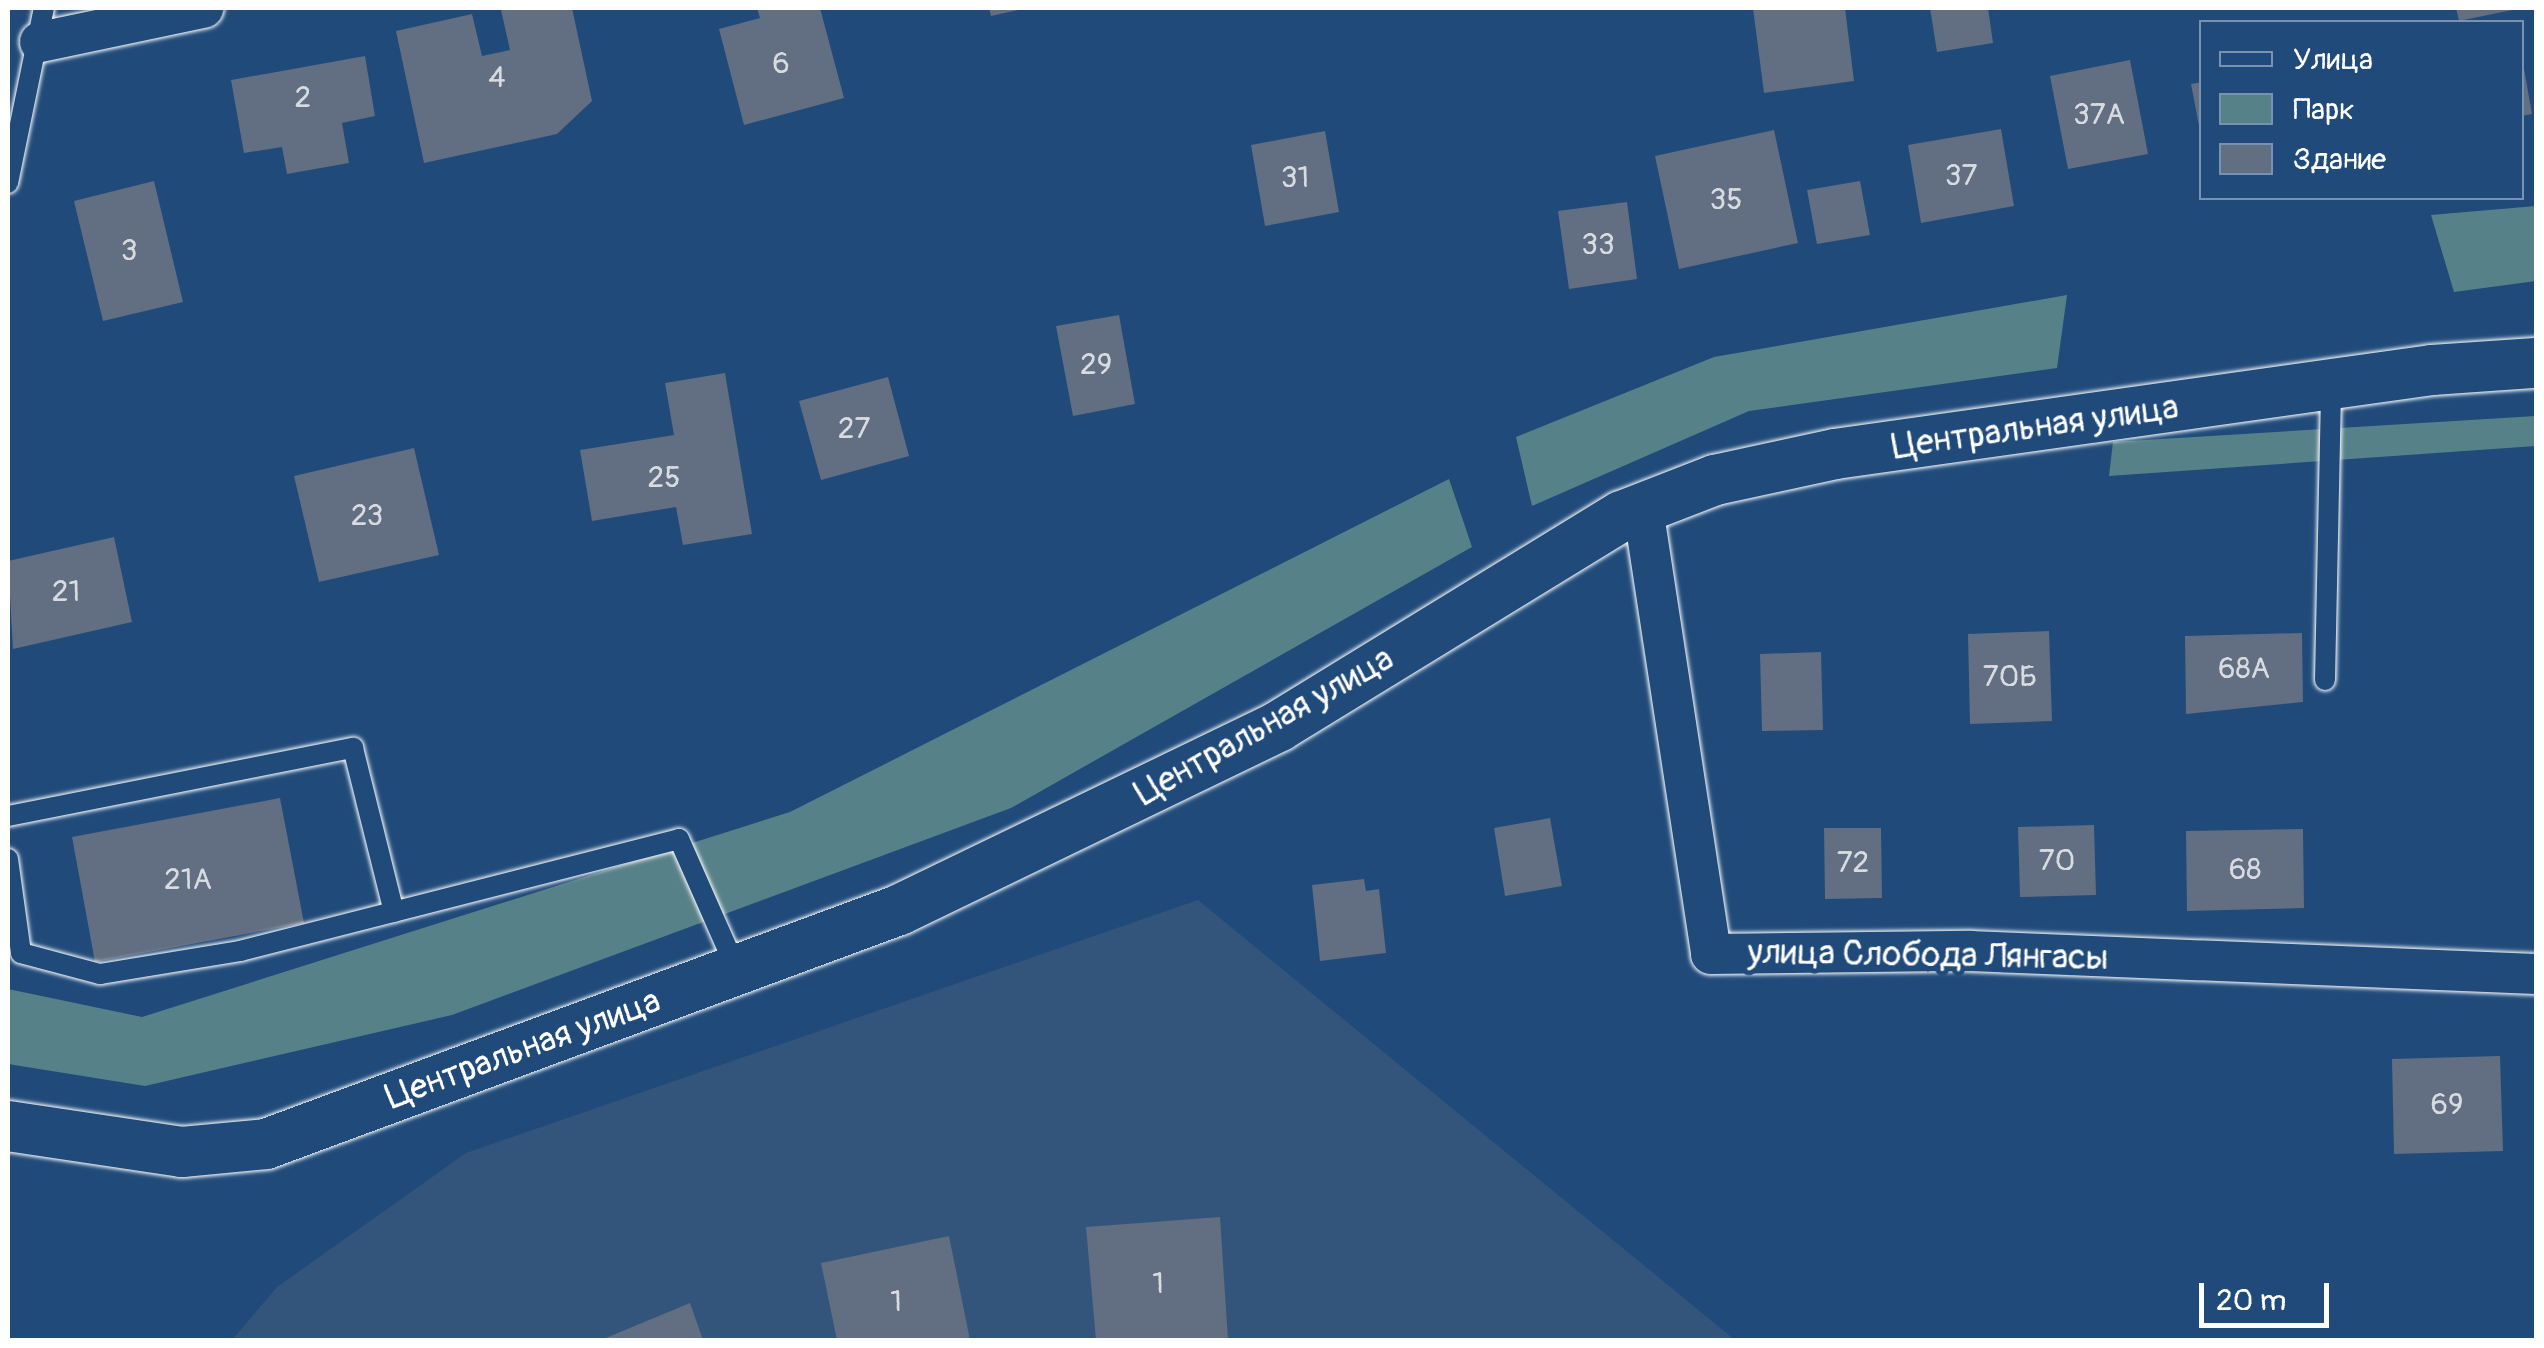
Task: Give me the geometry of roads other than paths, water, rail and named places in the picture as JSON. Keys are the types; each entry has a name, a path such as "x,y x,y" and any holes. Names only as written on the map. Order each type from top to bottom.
{"street":[{"path":"42,25 203,8"},
{"name":"Центральная улица","path":"8,1126 182,1152 266,1144 898,910 1279,726 1643,508 1715,480 1835,454 2330,385 2536,363"},
{"name":"улица Слобода Лянгасы","path":"1643,508 1711,954 1970,951 2536,974"}],"lane":[{"path":"8,183 42,25"},
{"path":"2325,680 2330,385"},
{"path":"8,816 353,748 394,912"},
{"path":"8,860 21,952 100,974 240,951 679,839 737,970"}]}
